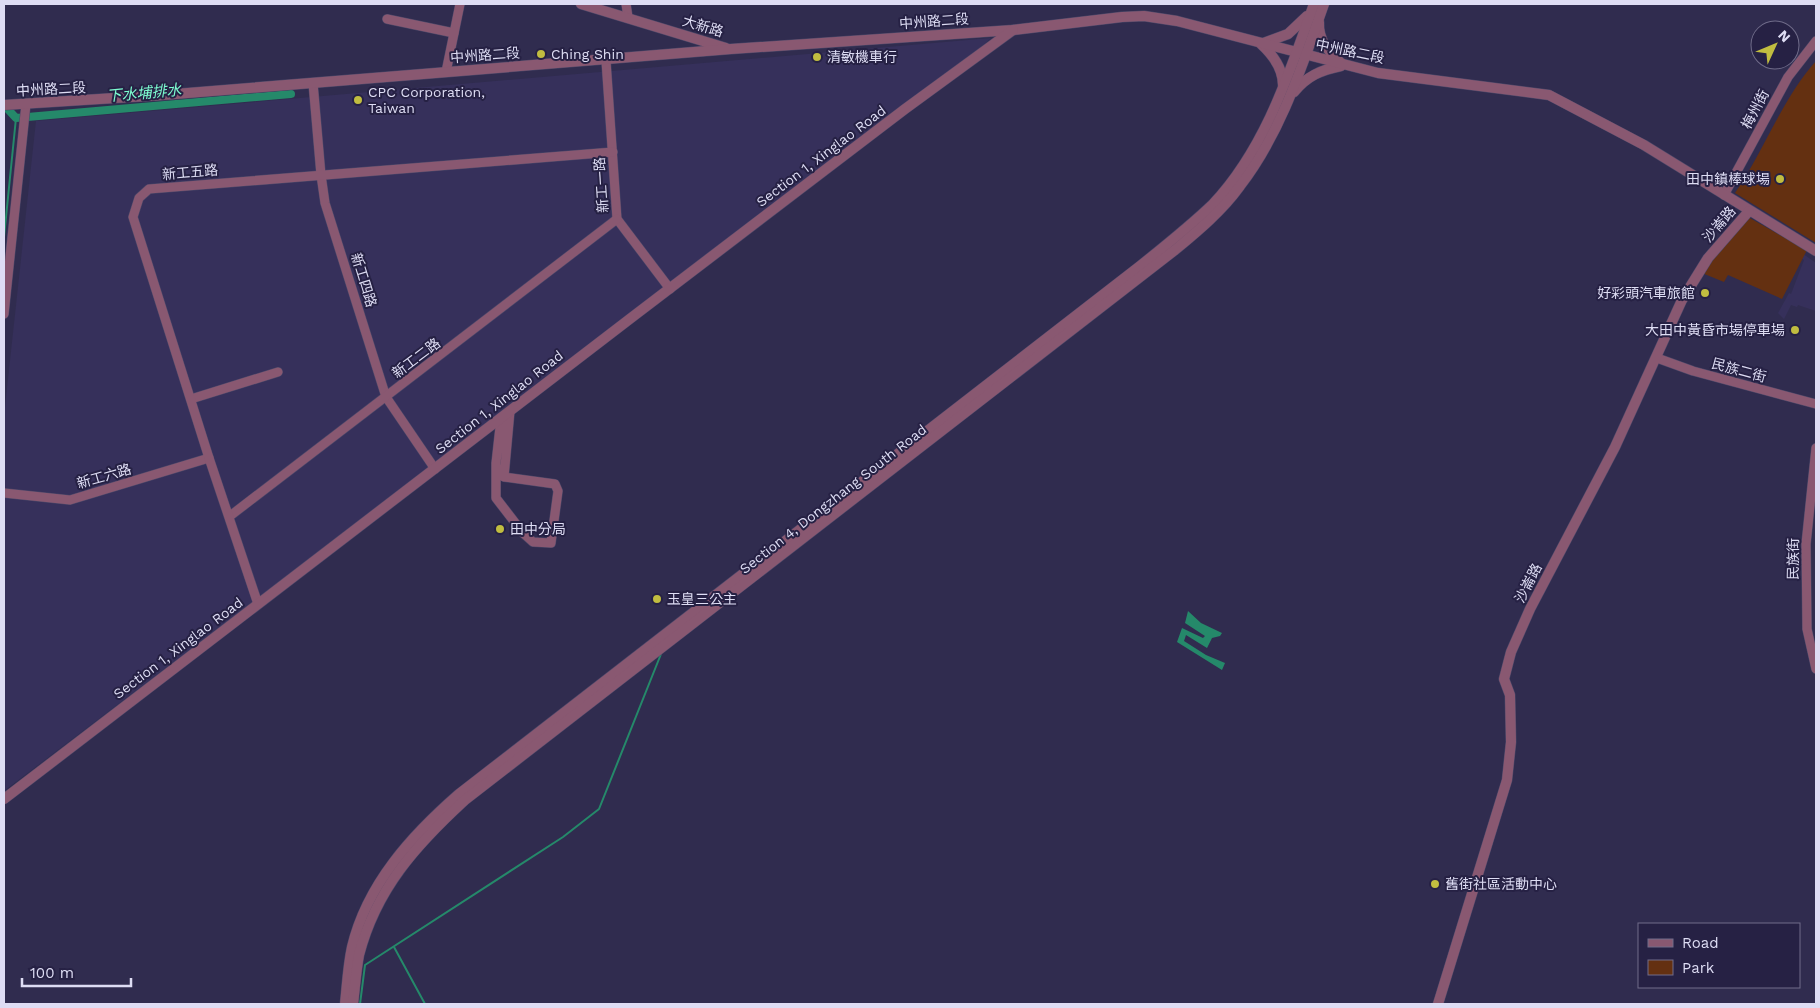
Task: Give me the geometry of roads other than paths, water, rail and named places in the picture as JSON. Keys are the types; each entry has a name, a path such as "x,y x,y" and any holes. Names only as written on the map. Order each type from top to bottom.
{"street":[{"path":"446,72 460,4"},
{"name":"大新路","path":"581,4 731,49"},
{"path":"626,4 628,18"},
{"name":"Section 4, Dongzhang South Road","path":"353,1004 359,956 377,909 389,885 426,836 465,800 1198,231 1227,202 1254,166 1290,97 1300,54 1314,12 1324,4"},
{"path":"1283,88 1281,70 1276,60 1261,44 1288,34 1314,12 1318,32 1324,44 1343,65 1323,70 1310,76 1290,97"},
{"name":"中州路二段","path":"4,105 606,61 731,49 1014,30 1144,16 1177,21 1343,65 1378,72 1550,95 1644,145 1816,251"},
{"path":"387,19 454,33"},
{"name":"Section 1, Xinglao Road","path":"4,799 905,109 1014,30"},
{"name":"梅州街","path":"1724,195 1788,77 1816,41"},
{"name":"Section 4, Dongzhang South Road","path":"345,1004 352,947 364,914 398,856 422,827 458,794 1192,224 1213,203 1247,159 1300,54"},
{"name":"新工一路","path":"606,61 617,220 670,289"},
{"name":"新工四路","path":"313,83 320,175 325,203 386,397 435,469"},
{"path":"4,314 26,104"},
{"name":"新工五路","path":"258,604 209,458 133,217 139,198 149,189 612,152"},
{"name":"沙崙路","path":"1438,1004 1507,780 1511,742 1510,695 1504,679 1512,652 1530,609 1615,447 1682,300 1698,273 1749,211"},
{"name":"新工二路","path":"230,516 617,220"},
{"name":"民族二街","path":"1657,358 1693,371 1816,404"},
{"path":"191,399 278,372"},
{"path":"501,418 496,463 496,498 523,534 533,542 551,543 558,491 555,484 504,476 510,411"},
{"name":"民族街","path":"1816,448 1806,544 1807,629 1816,669"},
{"name":"新工六路","path":"4,493 70,500 209,458"}],"waterway":[{"name":"下水埔排水","path":"4,105 16,118 291,94"},
{"path":"4,237 16,118"},
{"path":"360,1004 365,965 563,837 599,809 661,654"},
{"path":"394,947 425,1004"}],"place":[{"name":"Ching Shin","path":"541,54"},
{"name":"清敏機車行","path":"817,57"},
{"name":"CPC Corporation, Taiwan","path":"358,100"},
{"name":"田中鎮棒球場","path":"1780,179"},
{"name":"好彩頭汽車旅館","path":"1705,293"},
{"name":"大田中黃昏市場停車場","path":"1795,330"},
{"name":"田中分局","path":"500,529"},
{"name":"玉皇三公主","path":"657,599"},
{"name":"舊街社區活動中心","path":"1435,884"}]}
